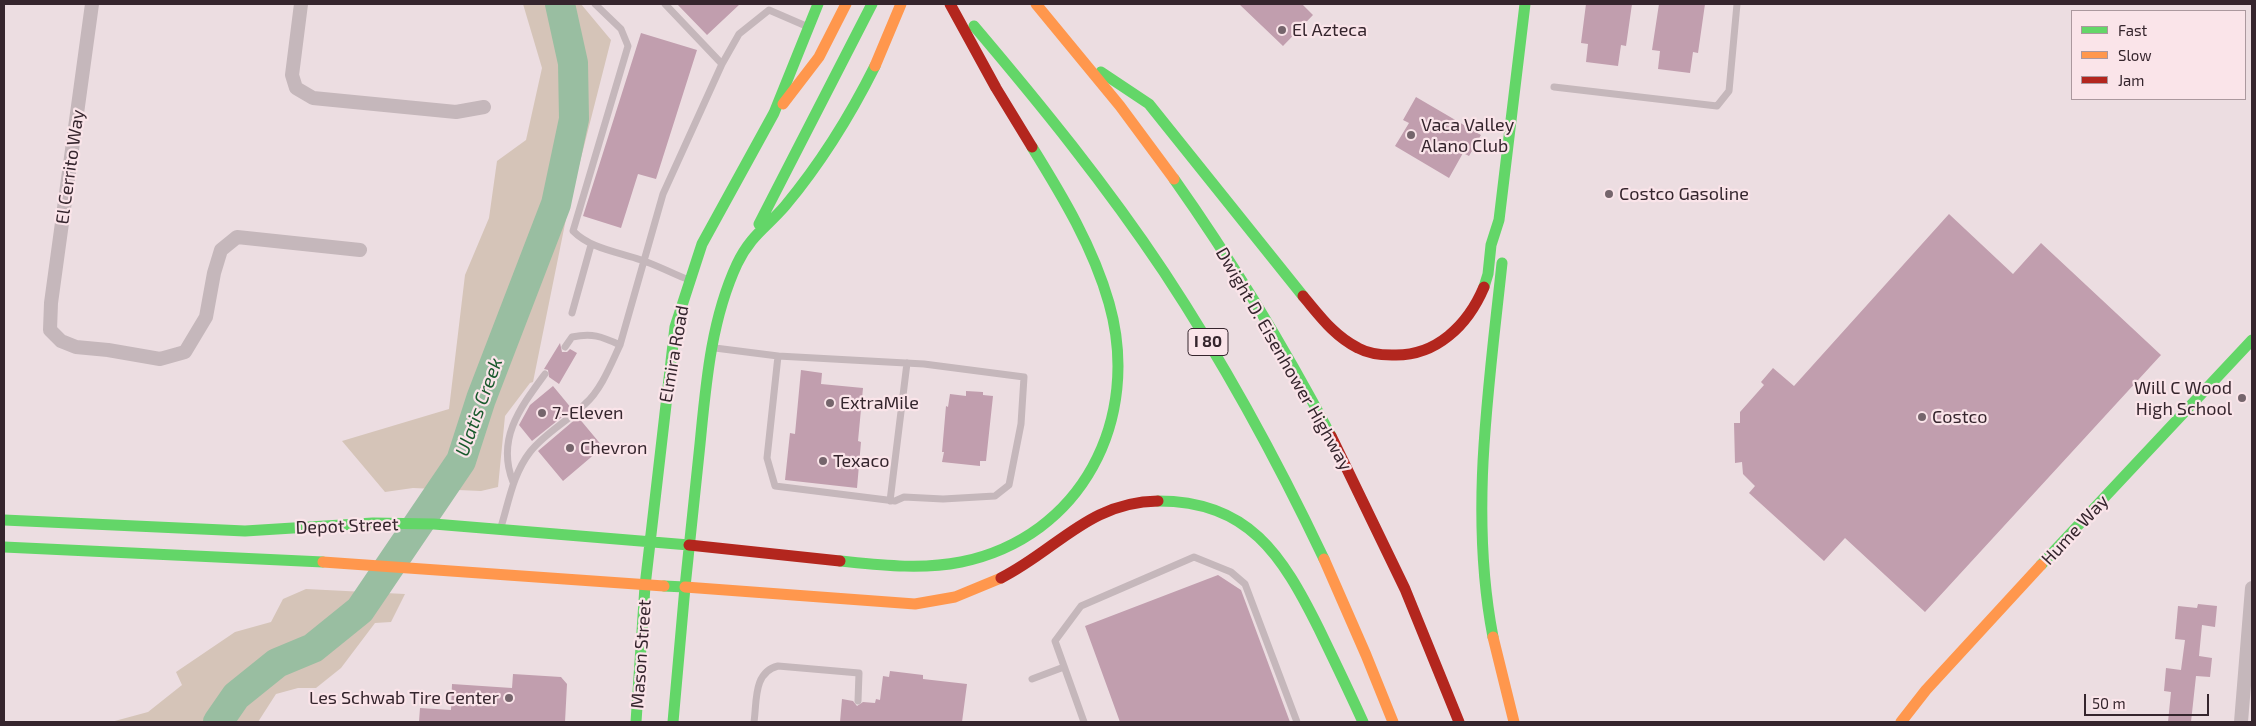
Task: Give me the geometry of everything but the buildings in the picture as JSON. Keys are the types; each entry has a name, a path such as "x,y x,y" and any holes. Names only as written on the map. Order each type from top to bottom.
{"main road":[{"name":"Elmira Road","path":"645,586 669,364 675,327 702,244 774,113 818,4"},
{"name":"Elmira Road","path":"774,113 804,81 832,35 846,4"},
{"name":"Elmira Road","path":"685,587 712,347 718,318 732,279 751,240 872,4"},
{"name":"Elmira Road","path":"751,240 784,207 831,143 875,69 901,4"},
{"name":"Depot Street","path":"4,520 245,531 374,523 434,524 689,545 889,566 941,565 981,558 1008,547 1051,520 1080,490 1098,462 1111,425 1118,395 1120,356 1115,319 1105,287 1065,204 1002,98 950,4"},
{"name":"I 80","path":"954,4 1066,137 1123,214 1200,329 1260,432 1318,547 1393,722"},
{"name":"Dwight D. Eisenhower Highway","path":"1036,4 1131,121 1198,213 1258,307 1313,400 1360,490 1403,582 1459,722"},
{"path":"1082,59 1149,104 1329,328 1353,345 1378,355 1410,355 1436,346 1457,332 1478,303 1487,281 1491,246 1499,220 1525,4"},
{"path":"1499,220 1504,250 1483,447 1483,569 1488,613 1496,656 1514,722"},
{"name":"Hume Way","path":"1901,722 1926,690 1985,625 2252,340"},
{"name":"Depot Street","path":"4,546 329,562 423,568 572,582 734,588 869,602 938,602 976,590 1016,570 1092,517 1117,507 1164,501 1192,504 1222,513 1248,526 1275,551 1296,581 1363,722"},
{"name":"Mason Street","path":"636,722 645,586"},
{"name":"Mason Street","path":"673,722 685,587"}],"street":[{"name":"El Cerrito Way","path":"92,4 51,303 50,330 61,341 76,347 108,350 160,359 184,352 206,317 214,273 221,250 237,237 360,250"},
{"path":"301,4 292,75 296,88 313,98 456,112 484,107"},
{"path":"2241,722 2252,588"}],"lane":[{"path":"595,4 621,30 628,46 573,231 580,239 591,245 643,261 689,281"},
{"path":"665,4 722,64"},
{"path":"1554,87 1717,106 1729,91 1737,4"},
{"path":"501,530 513,482 529,454 539,442 587,403 610,369 620,345 663,194 722,64 739,34 770,7 808,26"},
{"path":"572,313 591,245"},
{"path":"565,347 572,337 588,334 603,337 620,345"},
{"path":"712,347 778,356 907,363 1024,377 1021,424 1009,485 995,496 943,499 904,496 895,502 775,486 767,458 778,356"},
{"path":"890,501 907,363"},
{"path":"513,482 507,467 509,436 518,412 544,374"},
{"path":"1084,722 1055,641 1081,606 1194,558 1231,572 1245,584 1297,722"},
{"path":"754,722 761,677 769,668 778,666 859,673 858,701"},
{"path":"1032,679 1064,667"}],"shaded area":[{"path":"523,4 581,4 611,40 568,209 533,382 530,383 505,416 498,487 481,491 413,488 385,492 342,441 449,409 465,275 489,218 497,161 526,140 542,68"},
{"path":"306,589 405,594 391,622 375,623 341,668 316,688 298,688 276,694 258,722 111,722 148,712 182,685 176,672 235,632 271,622 283,599"}],"waterway":[{"name":"Ulatis Creek","path":"218,722 236,696 277,663 313,648 360,610 461,461 481,399 556,204 574,119 573,63 560,4"}],"traffic: fast":[{"path":"645,586 675,327 702,244 774,113 818,4"},
{"path":"759,224 872,4"},
{"path":"1499,220 1525,4"},
{"path":"974,26 1072,146 1164,272 1208,341 1249,412 1288,485 1324,559"},
{"path":"685,587 707,375 715,329 728,285 742,254 759,232 785,206 822,156 845,121 875,66"},
{"path":"1101,72 1149,104 1303,296"},
{"path":"840,561 900,566 931,566 961,562 1003,548 1040,527 1070,500 1093,467 1109,429 1117,389 1117,346 1109,303 1086,242 1032,147"},
{"path":"1174,179 1257,305 1331,436"},
{"path":"1484,287 1488,274 1491,245 1499,220"},
{"path":"1493,637 1482,544 1482,497 1487,403 1502,263"},
{"path":"2041,565 2252,340"},
{"path":"1158,501 1190,503 1216,511 1239,522 1259,537 1276,556 1305,602 1363,722"},
{"path":"4,520 245,531 373,523 434,524 689,545"},
{"path":"4,547 323,562"},
{"path":"636,722 645,586"},
{"path":"664,586 685,587 673,722"}],"traffic: slow":[{"path":"783,104 819,57 846,4"},
{"path":"875,66 901,4"},
{"path":"1036,4 1120,106 1174,179"},
{"path":"1324,559 1393,722"},
{"path":"323,562 664,586"},
{"path":"1901,722 1926,690 2041,565"},
{"path":"685,587 915,604 955,597 1001,578"},
{"path":"1493,637 1514,722"}],"traffic: jam":[{"path":"950,4 996,88 1032,147"},
{"path":"1303,296 1335,332 1349,343 1366,352 1392,355 1423,351 1449,336 1469,314 1484,287"},
{"path":"1331,436 1405,589 1459,722"},
{"path":"1001,578 1093,518 1112,509 1134,503 1158,501"},
{"path":"689,545 840,561"}],"place":[{"name":"El Azteca","path":"1282,30"},
{"name":"Vaca Valley Alano Club","path":"1411,135"},
{"name":"Costco Gasoline","path":"1609,194"},
{"name":"Will C Wood High School","path":"2242,398"},
{"name":"ExtraMile","path":"830,403"},
{"name":"7-Eleven","path":"542,413"},
{"name":"Costco","path":"1922,417"},
{"name":"Chevron","path":"570,448"},
{"name":"Texaco","path":"823,461"},
{"name":"Les Schwab Tire Center","path":"509,698"}]}
